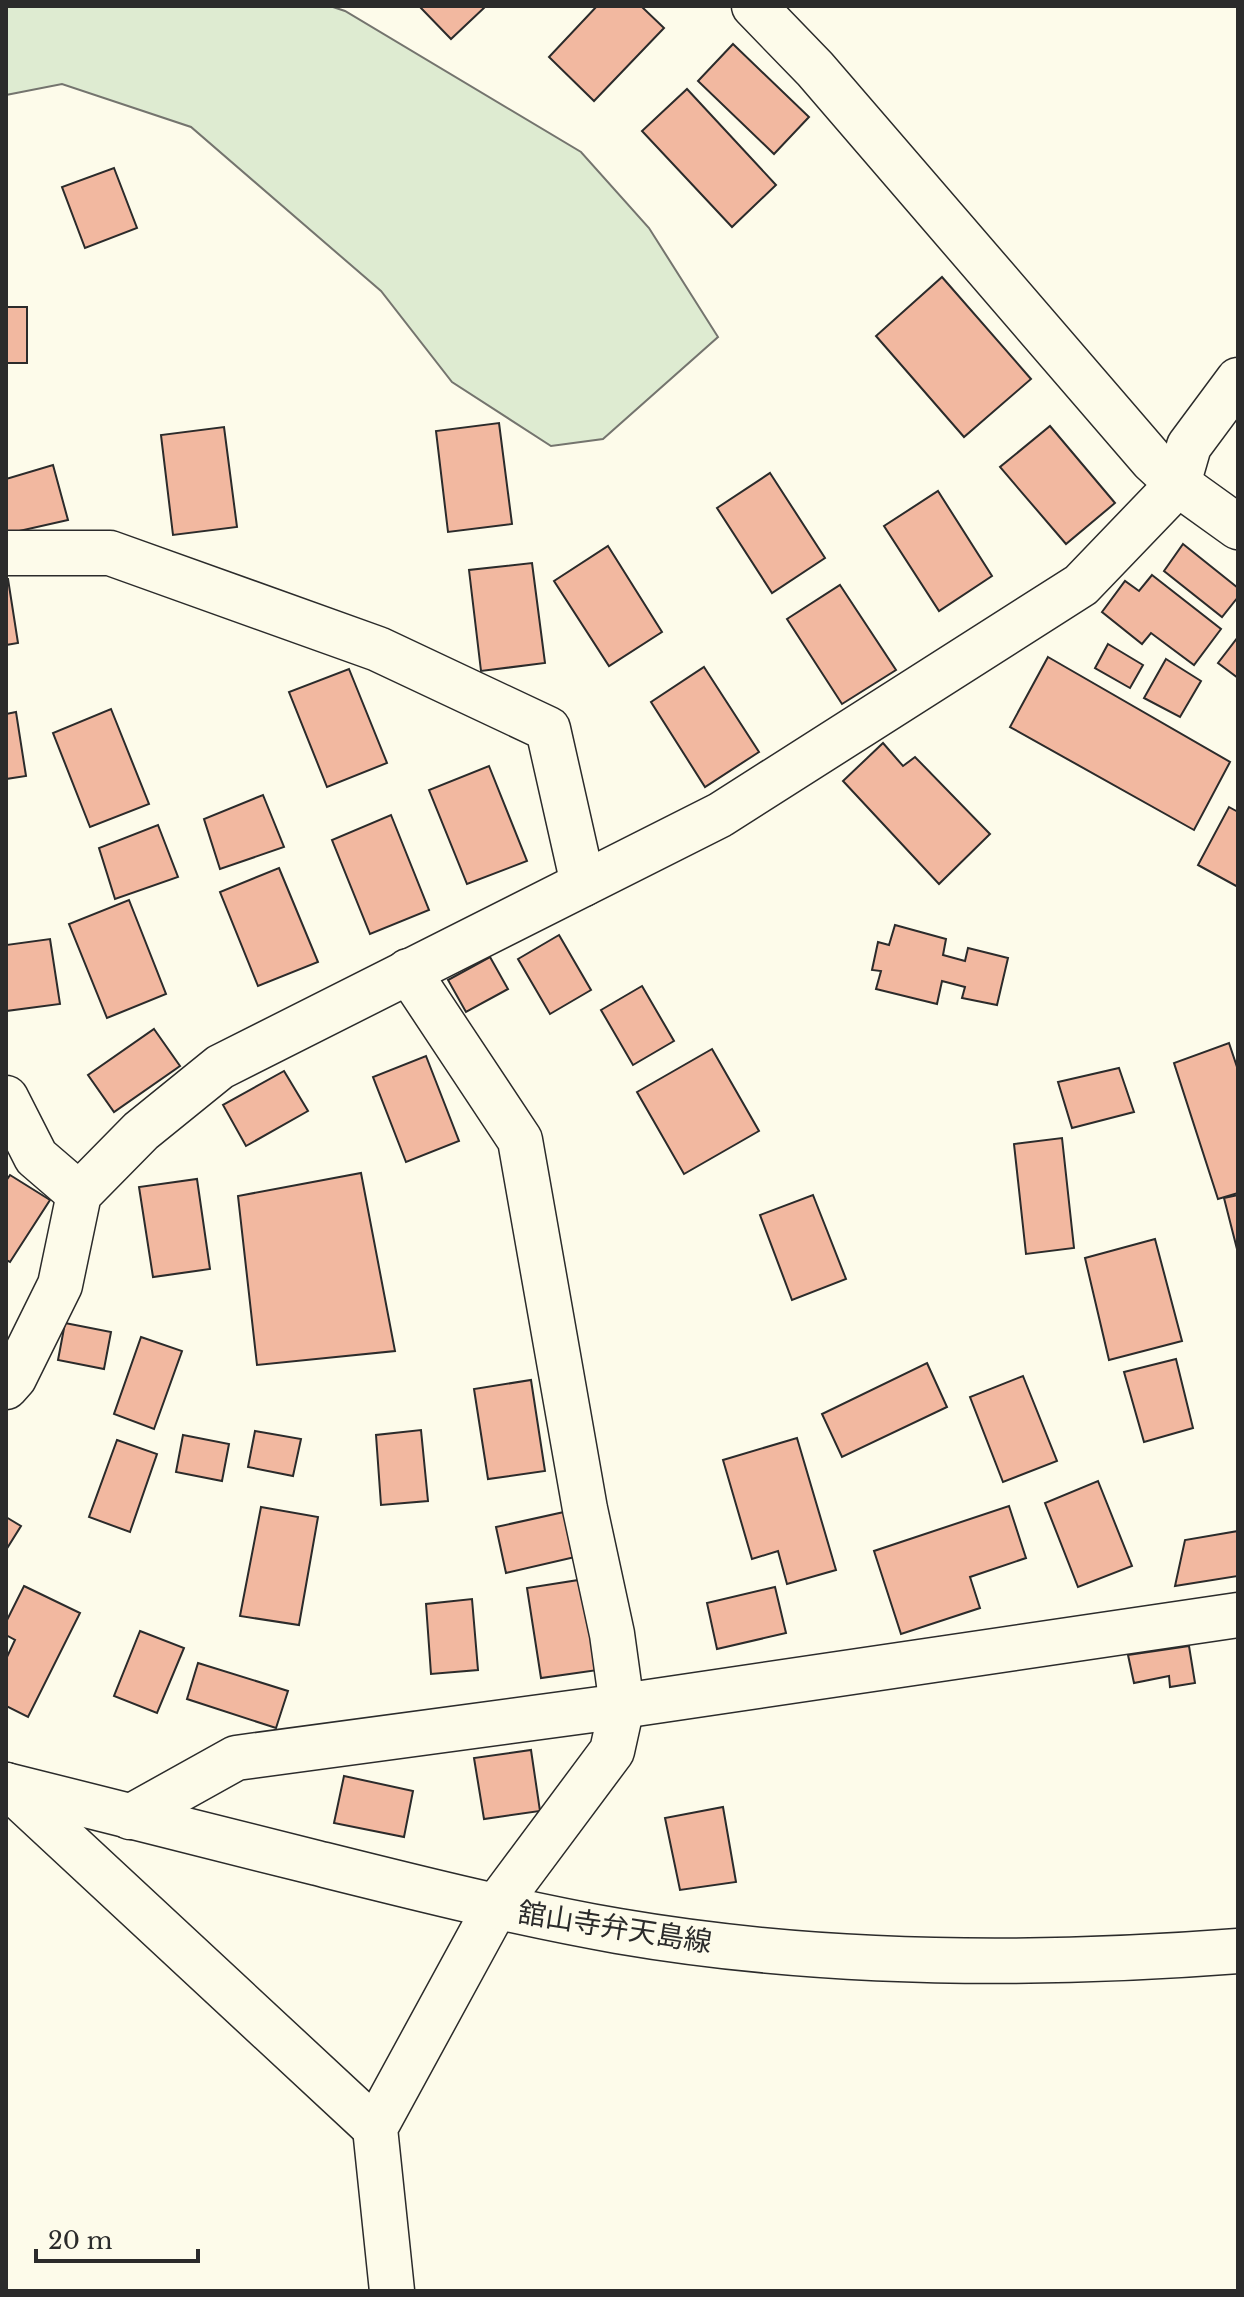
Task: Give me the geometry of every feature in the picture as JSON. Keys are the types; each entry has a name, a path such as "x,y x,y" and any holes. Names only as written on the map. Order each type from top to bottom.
{"street":[{"path":"754,6 815,69 1152,460 1178,484 1238,527"},
{"path":"6,1387 14,1378 60,1285 79,1194 141,1131 220,1067 720,815 1081,585 1178,484 1189,446 1238,380"},
{"path":"6,553 110,553 378,649 548,729 583,884"},
{"path":"392,2291 375,2128 495,1908 612,1751 622,1706 612,1634 585,1509 520,1140 408,971"},
{"path":"6,1098 36,1157 79,1194"},
{"path":"130,1817 236,1758 622,1706 1238,1615"},
{"path":"6,1785 375,2128"},
{"name":"舘山寺弁天島線","path":"6,1785 495,1908 705,1943 875,1959 1003,1962 1130,1959 1238,1951"}],"green space":[{"path":"6,6 330,6 345,11 581,152 649,228 718,337 603,439 551,446 452,382 381,291 191,127 62,84 6,95"}],"building":[{"path":"419,6 486,6 451,39"},
{"path":"597,6 641,6 664,28 594,101 549,57"},
{"path":"733,44 809,117 774,154 698,81"},
{"path":"687,89 776,185 732,227 642,131"},
{"path":"114,168 137,228 85,248 62,187"},
{"path":"942,277 1031,379 964,437 876,336"},
{"path":"6,307 27,307 27,363 6,363"},
{"path":"499,423 512,524 448,532 436,431"},
{"path":"1050,426 1115,503 1066,544 1000,467"},
{"path":"224,427 237,527 173,535 161,435"},
{"path":"53,465 68,520 6,534 6,479"},
{"path":"770,473 825,558 772,593 717,508"},
{"path":"938,491 992,576 939,611 884,526"},
{"path":"1183,544 1238,588 1238,597 1222,617 1164,571"},
{"path":"608,546 662,632 609,666 554,581"},
{"path":"532,563 545,663 481,671 469,570"},
{"path":"1152,575 1221,629 1194,665 1151,633 1142,644 1102,612 1125,581 1139,591"},
{"path":"6,579 18,643 6,645"},
{"path":"840,585 896,670 842,704 787,619"},
{"path":"1238,637 1238,678 1218,663"},
{"path":"1108,644 1143,665 1130,688 1095,668"},
{"path":"1048,657 1230,762 1194,830 1010,727"},
{"path":"1166,659 1201,681 1180,717 1144,698"},
{"path":"704,667 759,752 705,787 651,702"},
{"path":"349,669 387,763 327,787 289,692"},
{"path":"111,709 149,804 90,827 53,733"},
{"path":"16,712 26,776 6,779 6,714"},
{"path":"883,743 903,766 915,757 990,834 939,884 843,781"},
{"path":"489,766 527,861 467,884 429,790"},
{"path":"263,795 284,847 220,869 204,819"},
{"path":"1229,807 1238,812 1238,887 1198,865"},
{"path":"391,815 429,910 370,934 332,840"},
{"path":"158,825 178,877 115,899 99,848"},
{"path":"279,868 318,962 258,986 220,892"},
{"path":"129,900 166,994 107,1018 69,924"},
{"path":"895,925 946,939 943,955 965,961 968,948 1008,958 997,1005 962,998 965,987 942,981 937,1004 876,989 881,971 872,970 878,942 889,945"},
{"path":"559,935 591,990 550,1014 518,959"},
{"path":"50,939 60,1004 6,1011 6,945"},
{"path":"490,957 508,989 466,1012 448,980"},
{"path":"642,986 674,1041 633,1065 601,1010"},
{"path":"154,1029 180,1066 114,1112 88,1075"},
{"path":"1229,1043 1238,1070 1238,1193 1218,1199 1174,1063"},
{"path":"712,1049 759,1131 684,1174 637,1092"},
{"path":"426,1056 459,1141 406,1162 373,1077"},
{"path":"1119,1068 1134,1112 1072,1128 1058,1082"},
{"path":"284,1071 308,1111 246,1146 223,1105"},
{"path":"1062,1138 1074,1248 1026,1254 1014,1144"},
{"path":"361,1173 395,1351 257,1365 238,1196"},
{"path":"10,1175 50,1200 10,1262 6,1260 6,1181"},
{"path":"197,1179 210,1269 153,1277 139,1187"},
{"path":"813,1195 846,1279 792,1300 760,1215"},
{"path":"1238,1195 1238,1253 1224,1198"},
{"path":"1155,1239 1182,1341 1109,1360 1085,1258"},
{"path":"65,1323 111,1332 104,1369 58,1360"},
{"path":"141,1337 182,1351 154,1429 114,1414"},
{"path":"1176,1359 1193,1428 1144,1442 1124,1372"},
{"path":"927,1363 947,1407 842,1457 822,1414"},
{"path":"1023,1376 1057,1461 1003,1482 970,1397"},
{"path":"531,1380 545,1471 488,1479 474,1389"},
{"path":"421,1430 428,1501 381,1505 376,1435"},
{"path":"255,1431 301,1439 293,1476 248,1467"},
{"path":"183,1435 229,1444 222,1481 176,1472"},
{"path":"797,1438 836,1570 787,1584 778,1551 752,1559 723,1460"},
{"path":"117,1440 157,1454 130,1532 89,1517"},
{"path":"1098,1481 1132,1566 1078,1587 1045,1503"},
{"path":"1009,1506 1026,1558 970,1577 980,1608 901,1634 874,1551"},
{"path":"261,1507 318,1517 299,1625 240,1616"},
{"path":"564,1512 575,1557 506,1573 496,1527"},
{"path":"6,1517 21,1526 6,1550"},
{"path":"1238,1531 1238,1576 1175,1586 1185,1540"},
{"path":"585,1579 598,1670 541,1678 527,1588"},
{"path":"24,1586 80,1613 28,1717 6,1706 6,1659 15,1640 6,1635 6,1622"},
{"path":"775,1587 786,1633 717,1649 707,1603"},
{"path":"472,1599 478,1670 431,1674 426,1604"},
{"path":"140,1631 184,1648 157,1713 114,1696"},
{"path":"1189,1646 1195,1683 1170,1687 1169,1676 1134,1683 1128,1655"},
{"path":"198,1663 288,1691 276,1728 187,1699"},
{"path":"531,1750 540,1811 484,1819 474,1758"},
{"path":"344,1776 413,1791 404,1837 334,1823"},
{"path":"723,1807 736,1882 680,1890 665,1818"}]}
